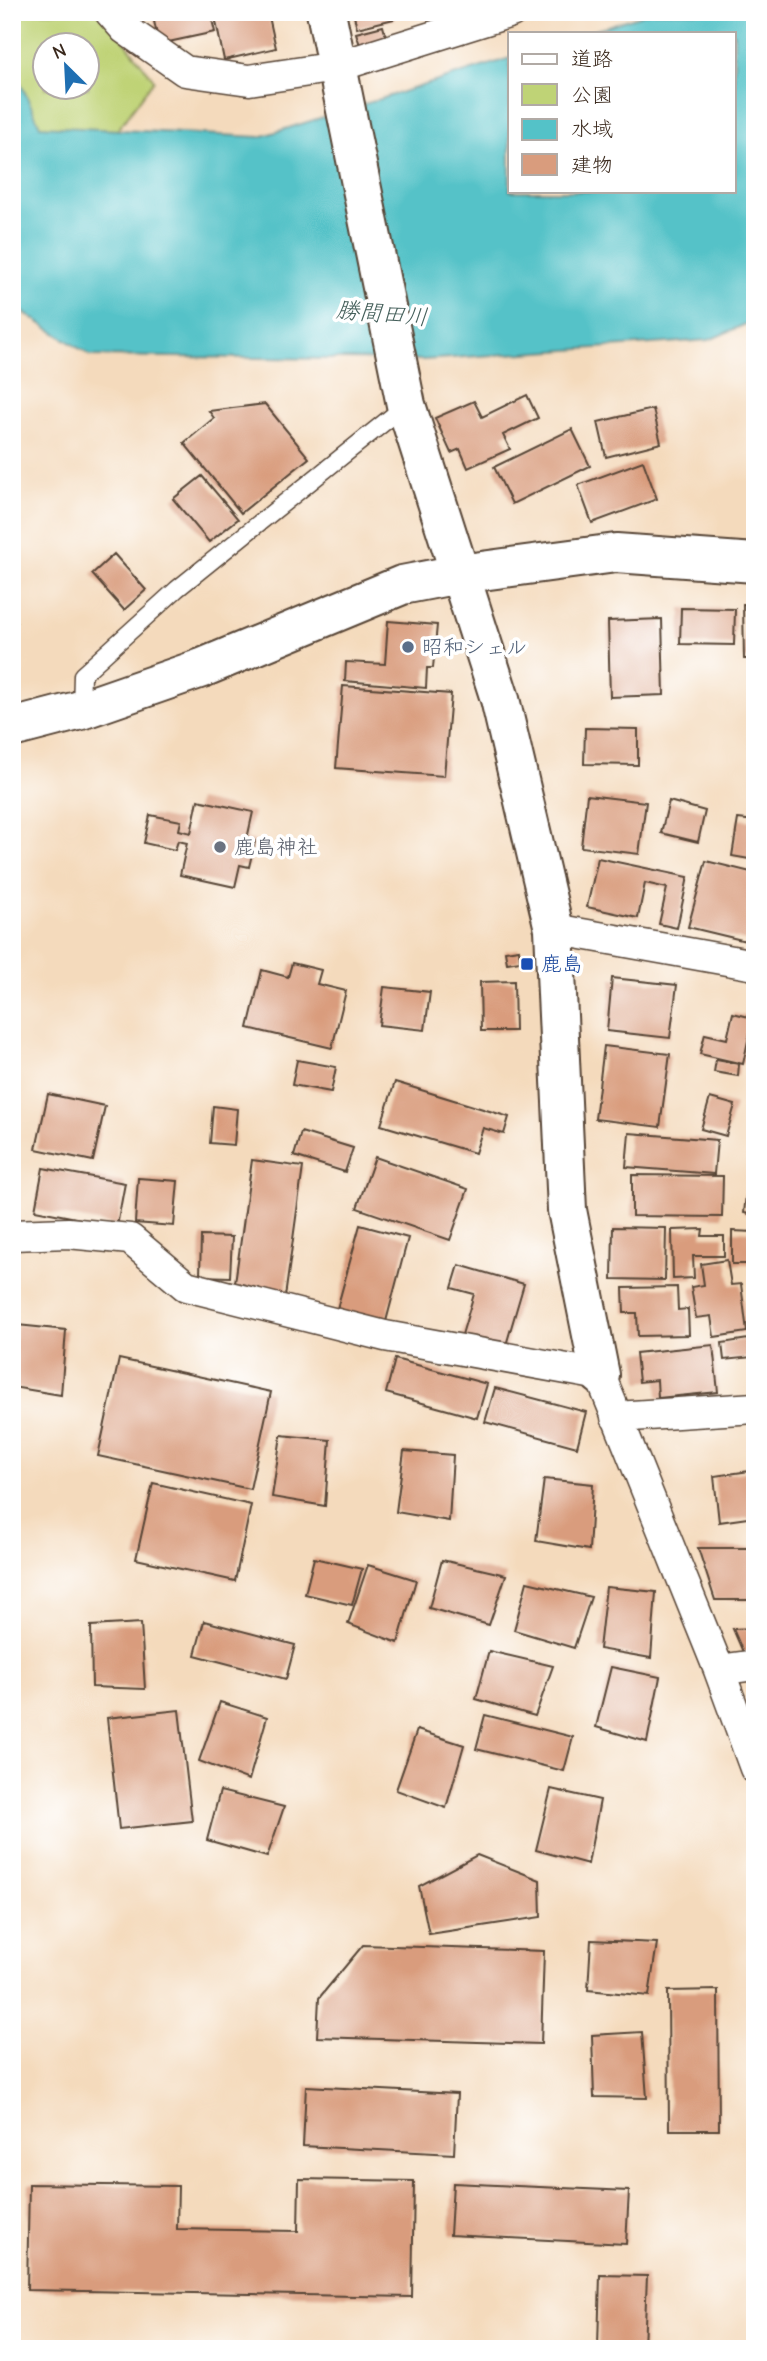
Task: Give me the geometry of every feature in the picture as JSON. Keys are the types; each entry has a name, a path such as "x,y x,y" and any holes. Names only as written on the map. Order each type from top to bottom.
{"street":[{"path":"110,12 125,29 185,71 249,80 338,76 511,12"},
{"path":"326,12 403,392 500,699 554,929 568,1210 600,1375 719,1670 755,1768"},
{"path":"12,728 81,709 202,668 402,584 616,553 755,563"},
{"path":"554,929 755,965"},
{"path":"12,1236 68,1233 130,1239 186,1286 385,1336 600,1375"},
{"path":"616,1417 755,1408"},
{"path":"719,1670 755,1665"}],"lane":[{"path":"81,709 82,675 403,392"}],"green space":[{"path":"12,12 103,12 154,80 12,274"}],"water":[{"name":"勝間田川","path":"650,12 755,12 755,320 709,340 423,360 91,356 12,305 12,64 40,126 260,137 508,59 508,192 736,192 736,32 589,32"}],"building":[{"path":"152,12 210,12 215,32 159,44"},
{"path":"214,12 268,12 276,48 224,60"},
{"path":"353,12 393,12 394,19 357,28"},
{"path":"383,26 387,41 361,48 356,33"},
{"path":"527,395 538,418 503,435 510,449 468,468 460,449 451,453 435,418 474,401 482,417"},
{"path":"265,404 309,458 241,513 184,443 214,418 209,411"},
{"path":"653,409 661,443 606,457 598,422"},
{"path":"572,429 590,466 512,504 494,467"},
{"path":"643,461 657,499 592,523 578,485"},
{"path":"202,476 238,519 209,542 173,499"},
{"path":"114,554 146,590 124,610 92,574"},
{"path":"14,590 17,622 12,622"},
{"path":"743,604 755,604 755,659 744,659"},
{"path":"681,608 735,609 734,645 680,644"},
{"path":"662,619 664,695 610,697 608,621"},
{"path":"388,621 437,625 433,668 427,668 426,688 345,681 346,662 385,664"},
{"path":"343,686 451,694 444,776 336,768"},
{"path":"585,728 638,729 638,765 584,764"},
{"path":"587,795 646,802 639,854 581,847"},
{"name":"鹿島神社","path":"198,800 253,812 247,839 255,841 249,867 240,865 235,887 180,875 187,843 178,841 175,850 144,843 150,815 181,821 179,830 191,833"},
{"path":"669,801 705,811 698,842 661,833"},
{"path":"738,819 755,821 755,860 732,856"},
{"path":"598,858 688,877 677,928 659,924 667,888 645,883 638,918 587,907"},
{"path":"706,861 755,873 755,906 746,941 688,927"},
{"path":"519,949 520,961 507,963 505,951"},
{"path":"292,963 321,970 317,984 346,991 332,1048 248,1028 262,970 288,977"},
{"path":"612,978 677,985 670,1038 607,1031"},
{"path":"514,981 515,1031 481,1031 480,982"},
{"path":"384,987 430,992 425,1030 379,1025"},
{"path":"733,1013 753,1018 743,1064 700,1054 705,1034 727,1039"},
{"path":"604,1046 670,1054 660,1127 595,1119"},
{"path":"297,1060 336,1067 331,1092 292,1085"},
{"path":"716,1060 739,1064 738,1076 714,1072"},
{"path":"395,1082 509,1117 504,1134 483,1128 475,1153 381,1125"},
{"path":"48,1094 105,1106 93,1161 36,1149"},
{"path":"710,1098 735,1105 726,1136 701,1129"},
{"path":"213,1106 237,1109 234,1145 210,1143"},
{"path":"301,1132 353,1148 345,1172 294,1156"},
{"path":"629,1133 717,1140 714,1174 626,1167"},
{"path":"375,1157 468,1189 450,1240 357,1208"},
{"path":"252,1160 303,1167 285,1297 234,1290"},
{"path":"43,1168 125,1183 117,1226 35,1210"},
{"path":"632,1175 723,1176 722,1217 632,1216"},
{"path":"138,1178 178,1181 174,1226 135,1223"},
{"path":"747,1186 755,1187 755,1215 744,1213"},
{"path":"360,1225 408,1238 384,1329 335,1316"},
{"path":"613,1227 666,1228 665,1280 612,1279"},
{"path":"703,1229 702,1236 724,1236 724,1256 693,1256 694,1278 673,1279 672,1230"},
{"path":"732,1231 755,1232 755,1264 732,1264"},
{"path":"201,1236 232,1237 230,1277 200,1276"},
{"path":"727,1260 731,1285 741,1284 747,1332 714,1337 711,1316 696,1318 691,1287 704,1285 701,1264"},
{"path":"459,1265 524,1284 504,1352 461,1338 474,1294 452,1288"},
{"path":"677,1287 678,1310 688,1309 689,1335 638,1336 637,1313 624,1313 623,1288"},
{"path":"17,1325 66,1330 61,1395 12,1387"},
{"path":"755,1338 755,1368 752,1357 724,1360 722,1343"},
{"path":"713,1345 718,1392 658,1398 657,1380 639,1382 636,1353"},
{"path":"119,1359 271,1392 250,1489 98,1456"},
{"path":"395,1359 487,1384 477,1418 386,1393"},
{"path":"495,1388 586,1412 577,1447 485,1422"},
{"path":"281,1435 330,1440 325,1506 272,1497"},
{"path":"404,1451 453,1455 449,1521 396,1512"},
{"path":"750,1471 755,1517 719,1522 714,1476"},
{"path":"544,1479 593,1484 589,1550 536,1541"},
{"path":"153,1483 251,1505 235,1581 136,1559"},
{"path":"698,1548 755,1548 755,1600 715,1600"},
{"path":"314,1558 362,1569 352,1605 305,1594"},
{"path":"442,1560 506,1575 489,1625 429,1608"},
{"path":"368,1565 416,1580 398,1643 348,1624"},
{"path":"527,1582 591,1597 574,1648 514,1630"},
{"path":"606,1587 656,1592 651,1658 599,1649"},
{"path":"204,1621 295,1645 286,1679 195,1655"},
{"path":"141,1623 145,1689 92,1687 91,1626"},
{"path":"755,1628 755,1651 743,1652 733,1629"},
{"path":"489,1651 553,1666 535,1716 476,1699"},
{"path":"611,1667 660,1677 647,1742 596,1727"},
{"path":"220,1702 267,1717 249,1780 199,1761"},
{"path":"179,1710 192,1821 119,1829 107,1718"},
{"path":"485,1715 573,1737 564,1771 476,1749"},
{"path":"417,1730 464,1745 446,1808 396,1790"},
{"path":"551,1789 600,1800 588,1864 536,1850"},
{"path":"220,1791 284,1807 267,1857 207,1840"},
{"path":"477,1855 540,1880 541,1917 429,1934 419,1886"},
{"path":"591,1940 657,1943 649,1996 588,1990"},
{"path":"363,1945 544,1951 541,2044 317,2037 319,1998"},
{"path":"718,1990 719,2130 669,2130 668,1991"},
{"path":"642,2032 647,2098 594,2097 592,2035"},
{"path":"306,2086 457,2094 454,2154 303,2146"},
{"path":"299,2179 414,2181 412,2297 27,2290 29,2184 178,2186 177,2229 298,2231"},
{"path":"453,2183 629,2191 626,2244 450,2235"},
{"path":"600,2275 647,2276 644,2348 598,2346"}],"place":[{"name":"昭和シェル","path":"408,647"},
{"name":"鹿島神社","path":"220,847"},
{"name":"鹿島","path":"527,964"}]}
